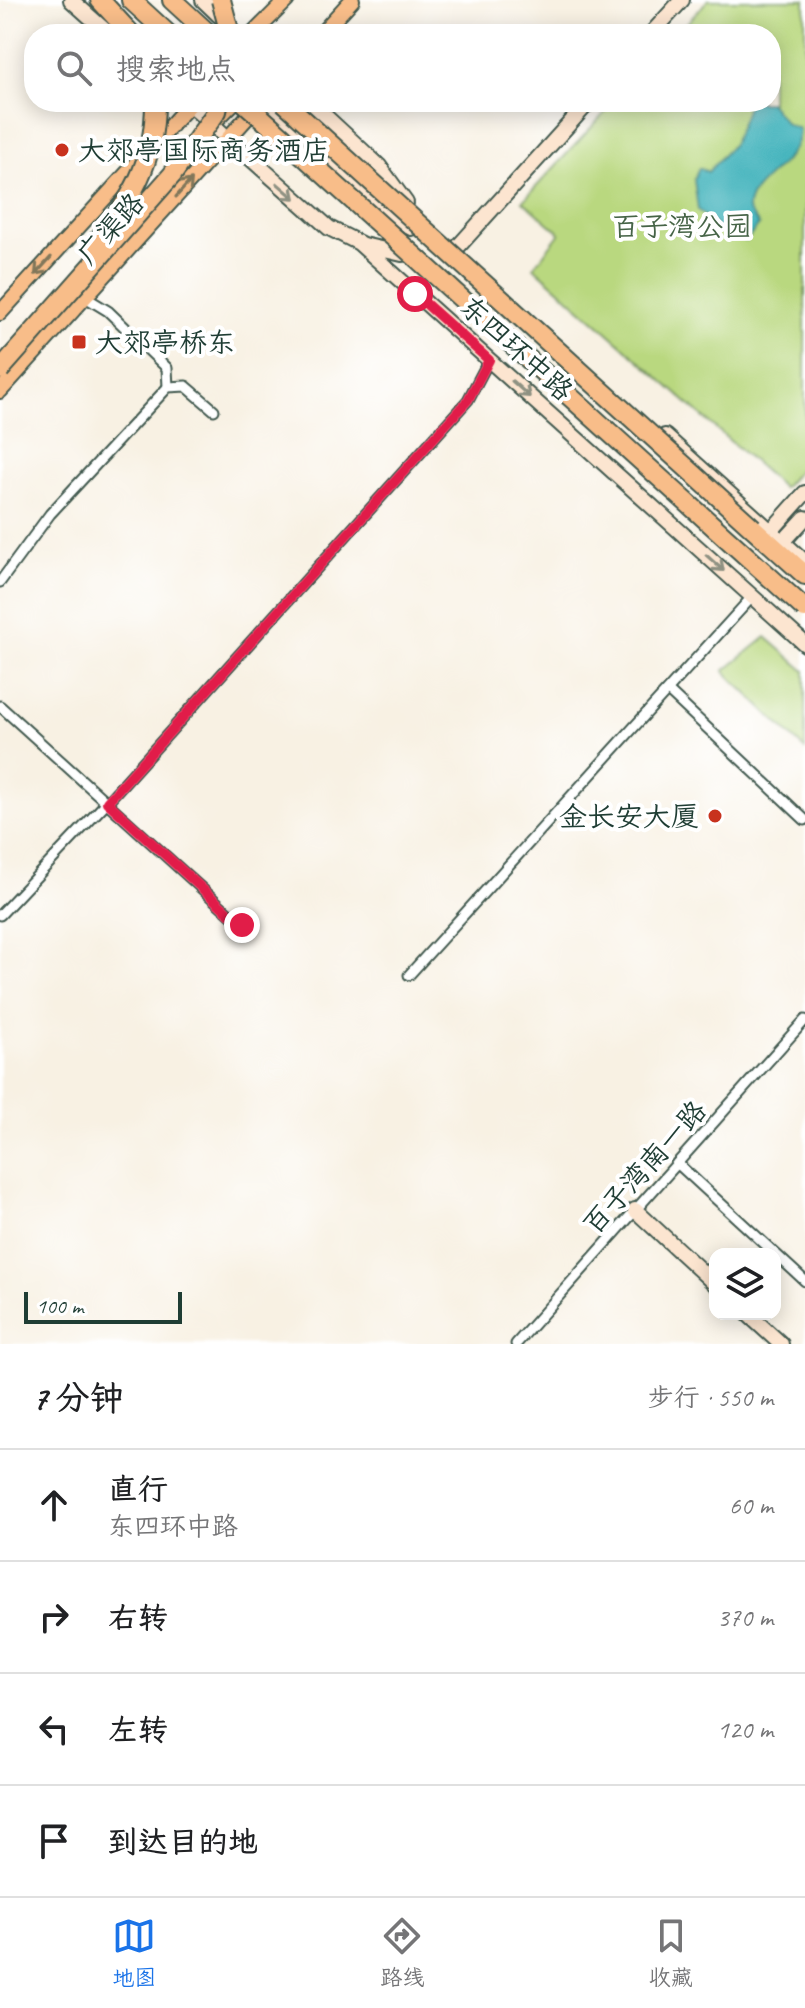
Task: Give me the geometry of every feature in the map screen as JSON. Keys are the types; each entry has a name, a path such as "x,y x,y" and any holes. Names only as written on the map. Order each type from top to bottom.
{"highway":[{"path":"100,0 122,24"},
{"path":"131,0 157,24"},
{"path":"172,0 198,24"},
{"path":"221,0 227,24"},
{"name":"广渠路","path":"0,351 127,206 141,177 154,112"},
{"name":"广渠路","path":"0,370 172,175 216,112"},
{"name":"东四环中路","path":"249,112 805,609"},
{"name":"东四环中路","path":"295,112 805,575"}],"main road":[{"path":"71,0 98,24"},
{"path":"203,0 228,24"},
{"path":"263,24 287,0"},
{"path":"330,24 352,0"},
{"path":"660,24 682,0"},
{"path":"0,313 182,112"},
{"name":"东四环中路","path":"199,112 329,228 359,243 805,644"},
{"path":"85,297 82,281 91,262 212,124 230,112"},
{"name":"广渠路","path":"0,391 228,139 238,112"},
{"name":"东四环中路","path":"248,112 326,186 805,619"},
{"name":"东四环中路","path":"272,112 339,172 419,234 805,587"},
{"name":"东四环中路","path":"321,112 379,166 399,197 805,562"},
{"path":"456,249 580,112"},
{"path":"326,186 339,172"},
{"path":"139,237 143,213 161,182"},
{"path":"399,197 419,234"},
{"path":"359,243 402,254"},
{"path":"771,531 805,493"},
{"path":"783,542 805,518"},
{"path":"635,1210 709,1278"},
{"path":"755,1320 781,1344"}],"street":[{"path":"85,297 108,311 167,368 168,387"},
{"path":"0,915 107,802 468,400 489,360"},
{"path":"0,582 50,514 168,387 186,386 214,410"},
{"path":"409,975 752,597"},
{"path":"668,691 805,820"},
{"path":"0,706 242,925"},
{"name":"百子湾南一路","path":"516,1344 805,1020"},
{"path":"677,1163 805,1281"}],"green space":[{"name":"百子湾公园","path":"708,0 805,0 805,463 783,488 534,267 560,233 523,201 606,112 781,112 781,24 686,24"},
{"path":"766,637 805,671 805,750 724,671"}],"water":[{"path":"745,112 777,112 786,124 799,129 791,153 755,190 750,200 748,210 759,225 746,241 719,228 698,210 694,180 699,168 708,172 733,144"}],"place":[{"name":"大郊亭国际商务酒店","path":"62,150"},
{"name":"大郊亭桥东","path":"79,342"},
{"name":"金长安大厦","path":"715,816"}],"route":[{"path":"242,925 107,802 468,400 489,360 415,294"}]}
